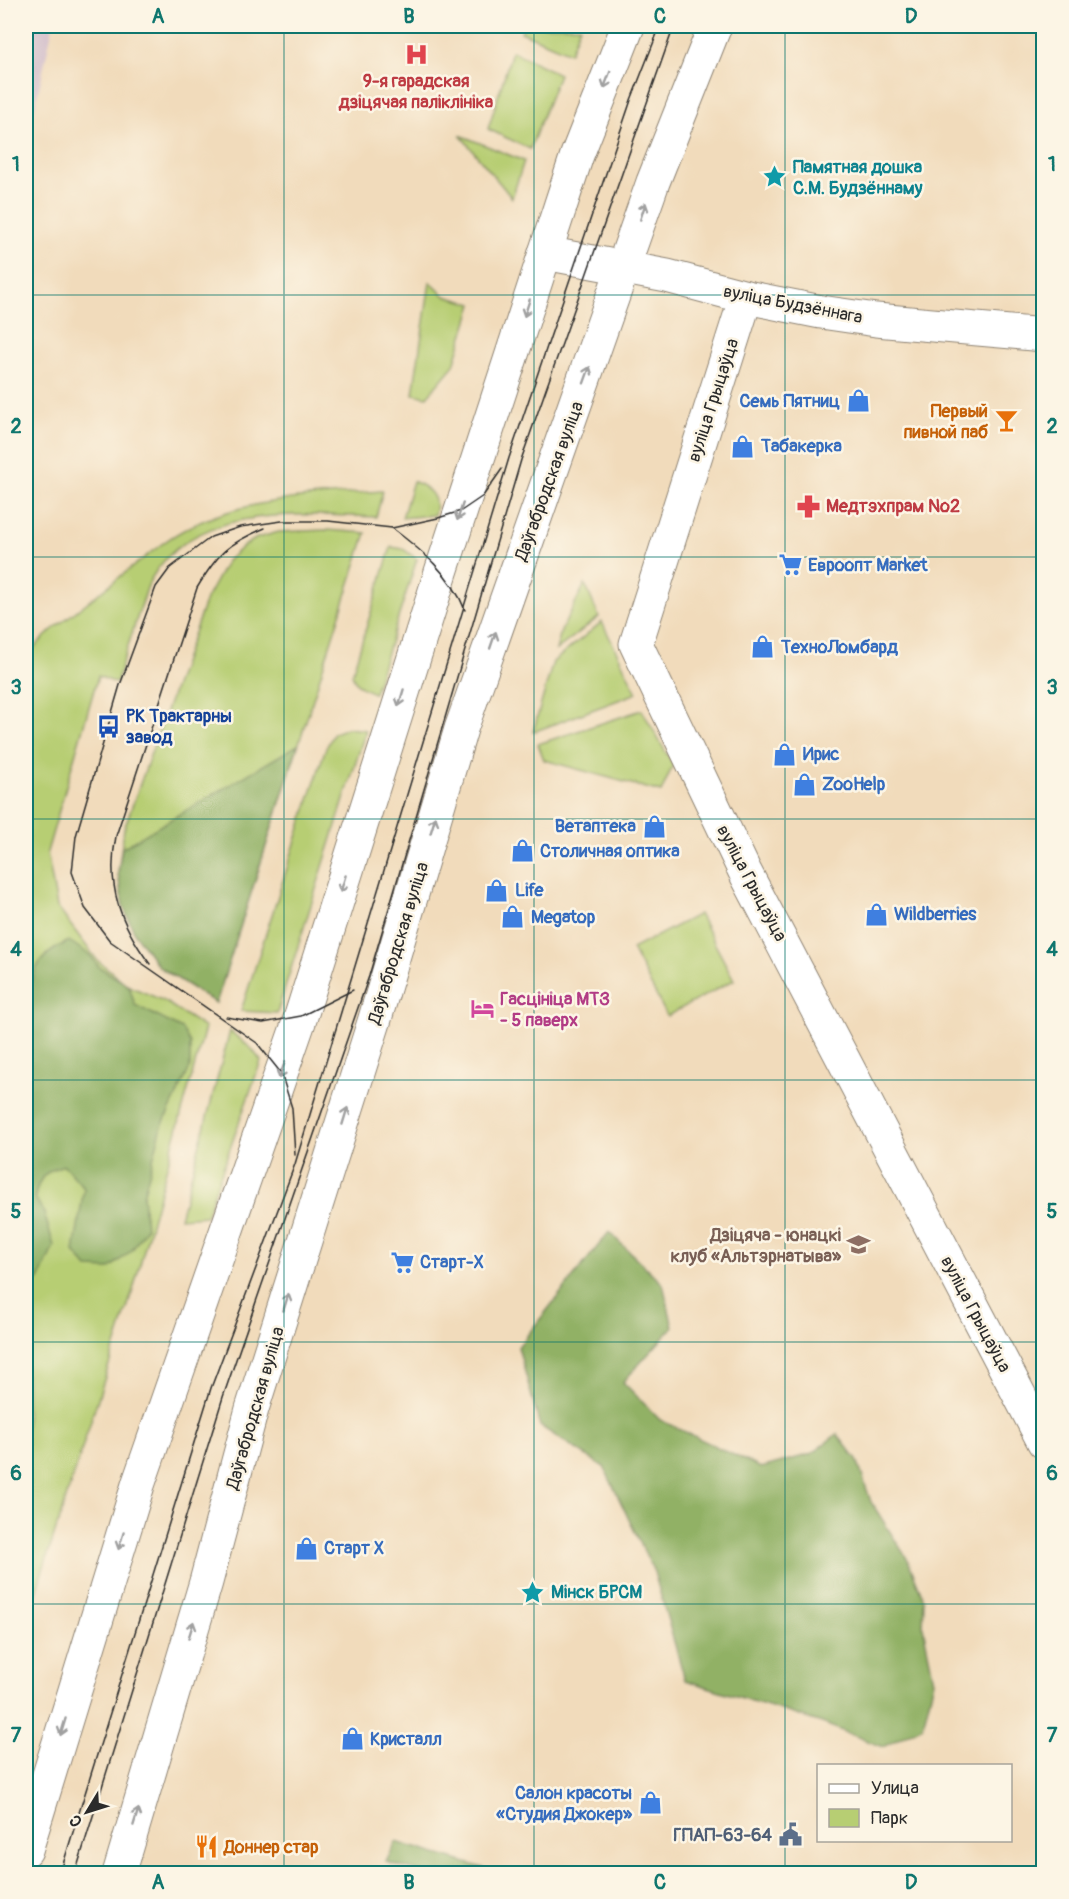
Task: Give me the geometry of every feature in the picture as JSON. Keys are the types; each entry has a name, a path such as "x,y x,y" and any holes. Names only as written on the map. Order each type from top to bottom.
{"main road":[{"path":"26,1850 138,1485 302,1016 433,595 577,155 628,26"},
{"name":"Даўгабродская вуліца","path":"119,1874 206,1581 252,1409 374,1022 461,729 653,182 716,26"},
{"name":"вуліца Будзённага","path":"545,253 625,267 746,297 876,320 1044,334"},
{"name":"вуліца Грыцаўца","path":"746,297 636,644 747,874 1044,1442"}],"shaded area":[{"path":"26,26 53,26 26,147"}],"green space":[{"path":"524,26 580,26 570,53 521,32"},
{"path":"512,51 559,74 530,149 488,129"},
{"path":"460,135 524,161 512,198"},
{"path":"430,282 445,296 473,304 454,365 427,397 413,394"},
{"path":"413,481 432,494 436,503 434,515 402,518"},
{"path":"383,491 376,517 284,515 252,518 222,525 194,537 170,554 151,579 116,683 98,676 47,852 57,907 97,960 129,986 164,1001 205,1028 133,1290 33,1601 26,1603 26,655 52,630 163,543 187,528 240,508 268,502"},
{"path":"326,530 366,533 216,1003 159,967 135,934 123,906 118,873 124,829 206,599 227,561 242,547 257,538 279,532"},
{"path":"391,547 403,549 417,559 374,693 360,686 352,674"},
{"path":"585,584 599,617 556,650 561,631"},
{"path":"602,622 637,693 533,732 553,662"},
{"path":"642,710 673,765 661,792 544,760 538,744"},
{"path":"347,728 366,730 277,1013 241,1011 325,750 334,733"},
{"path":"298,745 216,1003 159,967 135,934 123,906 118,873 122,848"},
{"path":"699,914 734,980 667,1016 632,949"},
{"path":"69,941 90,955 99,967 129,986 135,1005 182,1029 190,1043 190,1068 162,1126 143,1196 146,1228 132,1250 109,1269 88,1268 74,1252 84,1188 64,1165 57,1167 41,1180 35,1197 44,1213 54,1246 39,1279 26,1290 26,998 39,963 50,952"},
{"path":"230,1031 252,1049 261,1061 206,1216 180,1218"},
{"path":"609,1232 663,1284 673,1327 623,1382 660,1420 761,1468 811,1454 837,1434 857,1460 871,1502 908,1560 924,1600 923,1627 934,1681 923,1726 883,1747 822,1723 685,1680 654,1572 604,1467 540,1426 518,1347"},
{"path":"396,1842 500,1873 423,1873 386,1862"}],"tram line":[{"path":"60,1874 211,1388 295,1164 509,458 631,100 660,26"},
{"path":"75,1874 223,1397 369,976 521,460 674,26"},
{"path":"295,1155 292,1108 281,1073 257,1043 110,941 85,908 72,872 76,836 120,685 156,587 170,568 211,537 240,527 282,521 328,521 392,528 438,518 461,511 483,496 502,469"},
{"path":"150,964 131,934 118,904 113,871 116,836 197,588 211,566 225,551 241,539 265,528"},
{"path":"392,528 414,545 444,574 465,610"},
{"path":"226,1017 263,1023 301,1016 353,990"}],"place":[{"name":"9-я гарадская дзіцячая паліклініка","path":"416,55"},
{"name":"Памятная дошка С.М. Будзённаму","path":"775,177"},
{"name":"Семь Пятниц","path":"858,401"},
{"name":"Первый пивной паб","path":"1006,421"},
{"name":"Табакерка","path":"743,446"},
{"name":"Медтэхпрам №2","path":"808,506"},
{"name":"Евроопт Market","path":"790,565"},
{"name":"ТехноЛомбард","path":"763,647"},
{"name":"РК Трактарны завод","path":"108,726"},
{"name":"Ирис","path":"785,754"},
{"name":"ZooHelp","path":"804,784"},
{"name":"Ветаптека","path":"654,826"},
{"name":"Столичная оптика","path":"522,851"},
{"name":"Life","path":"497,890"},
{"name":"Wildberries","path":"876,914"},
{"name":"Megatop","path":"513,917"},
{"name":"Гасцініца МТЗ - 5 паверх","path":"482,1009"},
{"name":"Дзіцяча - юнацкі клуб «Альтэрнатыва»","path":"859,1245"},
{"name":"Старт-X","path":"402,1262"},
{"name":"Старт Х","path":"306,1548"},
{"name":"Мінск БРСМ","path":"533,1592"},
{"name":"Кристалл","path":"352,1739"},
{"name":"Салон красоты «Студия Джокер»","path":"650,1803"},
{"name":"ГПАП-63-64","path":"790,1835"},
{"name":"Доннер стар","path":"206,1847"}]}
